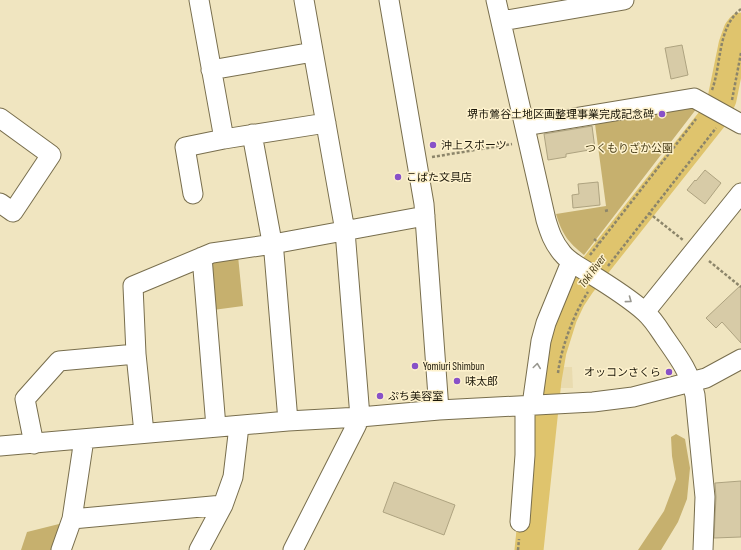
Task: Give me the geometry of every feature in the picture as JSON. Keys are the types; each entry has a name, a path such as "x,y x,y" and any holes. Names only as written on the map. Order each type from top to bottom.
{"street":[{"path":"199,0 224,139"},
{"path":"293,550 360,417 345,231 304,0"},
{"path":"389,0 424,204 439,410"},
{"path":"496,0 546,220 552,239 563,254 589,267 654,321 682,363 691,382 695,395 704,497 703,550"},
{"path":"501,21 612,1"},
{"path":"211,70 313,52"},
{"path":"526,134 694,98 721,113"},
{"path":"0,118 51,155 13,212 0,203"},
{"path":"193,194 185,147 326,122"},
{"path":"252,134 273,244 288,421"},
{"path":"645,312 741,193"},
{"path":"144,434 136,354 133,286 212,253 273,244 425,216"},
{"path":"202,257 216,427"},
{"path":"520,522 525,455 541,341 546,323 589,267"},
{"path":"34,444 25,399 59,361 136,354"},
{"path":"0,446 288,421 360,417 439,410 592,402 633,397 706,378 741,359"},
{"path":"200,550 223,505 232,477 239,426"},
{"path":"61,550 72,519 84,439"},
{"path":"72,519 223,505"}],"path":[{"path":"589,267 649,212 722,121 713,85 723,38 728,25 736,12 741,9"},
{"path":"589,267 599,243 702,112 721,113 729,108 733,97 741,53"},
{"path":"428,157 526,134"},
{"path":"605,212 609,210"},
{"path":"649,212 688,243"},
{"path":"594,239 599,243"},
{"path":"708,260 741,287"},
{"path":"558,373 569,330 583,300"}],"shaded area":[{"path":"560,367 572,367 573,388 557,388"}],"green space":[{"name":"つくもりざか公園","path":"691,105 697,108 584,255 566,237 556,214 606,206 595,124"},
{"path":"238,256 243,306 213,310 207,268 214,261"},
{"path":"676,434 685,439 690,468 687,499 678,522 661,550 638,550 664,511 676,479 672,456 671,437"},
{"path":"63,523 52,550 21,550 27,532"}],"building":[{"path":"682,45 688,75 671,79 665,48"},
{"path":"592,126 595,149 566,154 566,157 548,160 544,134"},
{"path":"705,170 721,183 705,204 687,190"},
{"path":"598,182 600,205 573,208 572,195 579,194 578,184"},
{"path":"741,285 741,343 722,322 716,328 706,318"},
{"path":"741,481 741,537 714,538 716,497 715,483"},
{"path":"394,482 455,505 444,535 383,512"}],"waterway":[{"name":"Toki River","path":"529,550 547,380 552,351 563,316 571,299 581,284 712,119 722,99 733,45 741,27"}],"place":[{"name":"堺市鶯谷土地区画整理事業完成記念碑","path":"662,114"},
{"name":"沖上スポーツ","path":"433,145"},
{"name":"こばた文具店","path":"398,177"},
{"name":"Yomiuri Shimbun","path":"415,366"},
{"name":"オッコンさくら","path":"669,372"},
{"name":"味太郎","path":"457,381"},
{"name":"ぷち美容室","path":"380,396"}]}
